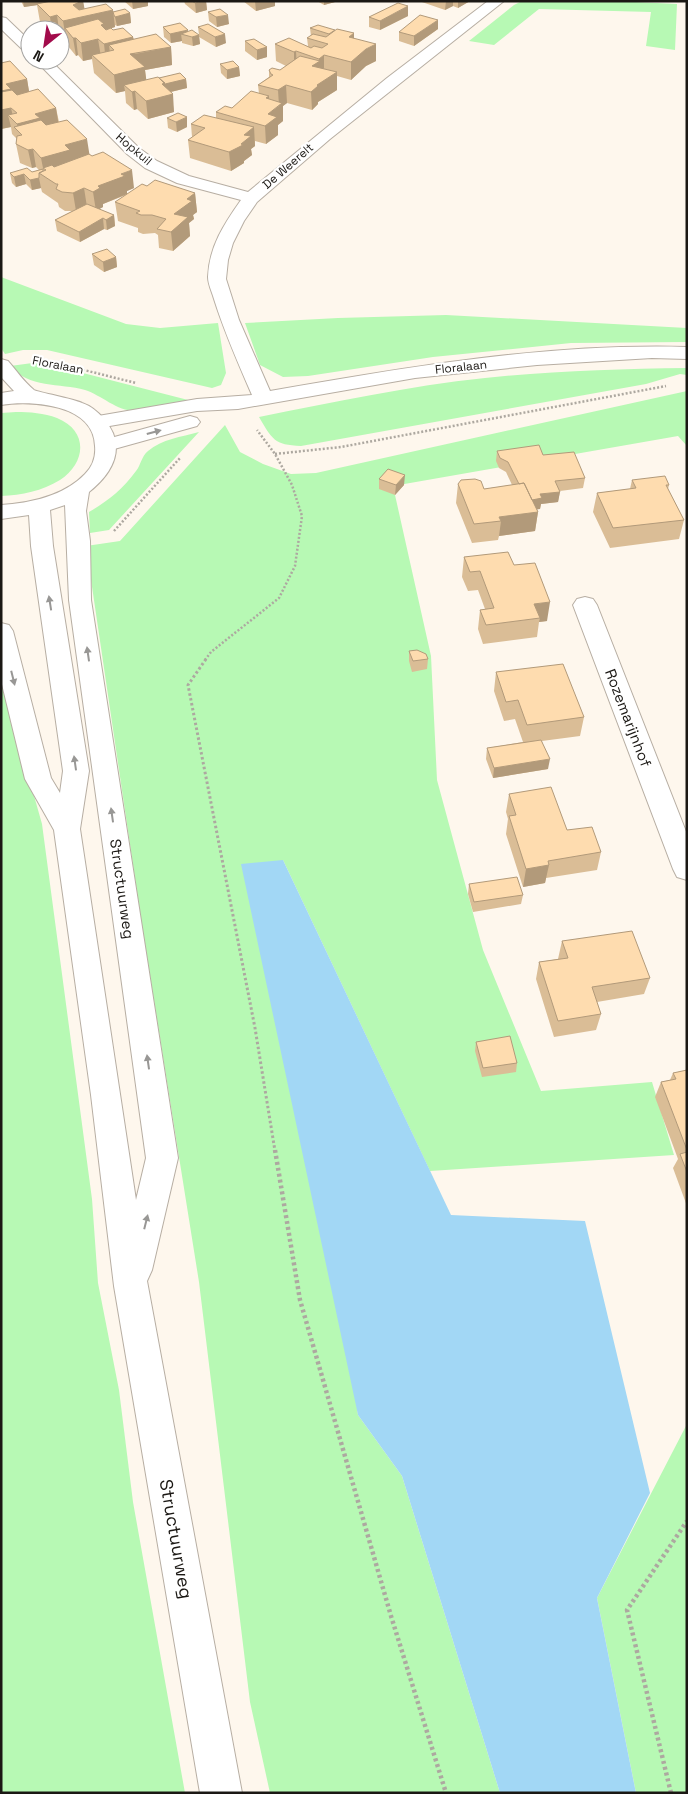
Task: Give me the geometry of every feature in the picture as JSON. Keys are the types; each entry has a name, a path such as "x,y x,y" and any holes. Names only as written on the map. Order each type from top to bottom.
{"street":[{"name":"De Weerelt","path":"263,398 230,320 218,279 219,260 224,243 235,221 251,198 324,136 392,81 497,1"},
{"path":"1,21 20,39"},
{"name":"Hopkuil","path":"52,70 133,151 162,171 251,198"},
{"name":"Floralaan","path":"107,445 201,412 238,403 415,372 509,362 652,352 687,353"},
{"path":"1,366 30,396"},
{"path":"1,399 30,396 70,404 86,412 98,422 104,433 107,445 100,469 78,490 39,507 1,512"},
{"name":"Floralaan","path":"98,422 201,412"},
{"name":"Structuurweg","path":"78,490 75,510 79,541 80,600 162,1158 131,1286"},
{"name":"Structuurweg","path":"39,507 42,546 76,771 68,829 131,1286 222,1793"},
{"name":"Rozemarijnhof","path":"585,606 679,828 687,869"},
{"name":"Structuurweg","path":"1,631 38,779 68,829"}],"path":[{"name":"Floralaan","path":"33,359 192,397 201,412"},
{"path":"446,1793 391,1616 300,1300 255,1028 188,685 211,652 279,598 294,566 302,516 292,485 275,454 340,447 666,386"},
{"path":"79,541 108,535 117,530 208,426 201,412"},
{"path":"671,1793 627,1610 687,1521"}],"green space":[{"path":"522,1 615,1 677,4 675,50 646,46 651,12 539,9 494,45 469,41 514,5"},
{"path":"1,277 126,324 160,328 218,323 226,373 221,385 212,388 47,350 23,350 5,354 1,348"},
{"path":"446,315 687,328 687,342 571,343 433,357 308,376 283,377 260,365 245,323"},
{"path":"40,362 192,401 149,410 128,410 115,406 85,390 45,384 26,378 10,366"},
{"path":"687,368 687,375 680,374 646,384 301,446 279,442 267,431 259,417 343,400 457,381 586,371"},
{"path":"687,391 687,446 678,436 393,486 431,656 437,780 483,950 541,1091 652,1082 674,1155 430,1171 283,860 358,1415 402,1476 500,1793 270,1793 250,1702 199,1282 141,919 86,546 120,541 225,425 240,452 263,464 291,474 316,473"},
{"path":"16,412 47,415 67,424 75,431 79,439 79,456 69,473 53,484 32,492 1,496 1,413"},
{"path":"199,432 109,530 90,533 89,512 109,499 126,483 138,469 148,451 166,441"},
{"path":"1,679 42,824 92,1199 98,1283 119,1390 133,1502 185,1793 1,1793"},
{"path":"687,1424 687,1793 636,1793 597,1598"}],"water":[{"path":"283,860 451,1215 585,1221 650,1493 597,1598 636,1793 500,1793 402,1476 358,1415 241,864"}],"building":[{"path":"51,1 82,1 73,5 79,10 106,4 113,10 62,20 57,15 50,17 37,4"},
{"path":"398,3 408,6 380,21 369,17"},
{"path":"125,9 130,13 115,17 113,12"},
{"path":"220,9 228,15 216,17 208,12"},
{"path":"420,15 438,20 414,36 399,32"},
{"path":"98,19 104,24 101,25 106,30 123,28 133,37 104,44 98,39 81,43 70,34 70,27"},
{"path":"180,23 188,30 170,34 163,27"},
{"path":"208,24 225,34 215,37 198,27"},
{"path":"318,25 335,30 329,34 310,28"},
{"path":"337,29 354,33 349,37 376,44 366,49 351,62 324,55 319,59 275,44 289,38 311,48 314,46 322,48 328,44 307,38 313,34 326,37"},
{"path":"192,30 199,35 192,37 181,34"},
{"path":"156,34 171,47 130,54 145,67 114,75 92,55 114,50 109,45"},
{"path":"254,39 267,47 257,50 245,41"},
{"path":"300,56 320,61 312,66 337,72 317,85 311,92 286,85 278,90 258,85 273,75 269,70 272,68 280,70"},
{"path":"10,61 27,79 6,84 11,89 1,91 1,63"},
{"path":"233,61 239,67 227,70 220,64"},
{"path":"180,73 186,79 165,84 159,78"},
{"path":"158,77 165,83 162,84 173,94 146,101 135,91 132,92 124,85"},
{"path":"38,89 56,108 35,114 40,118 17,124 8,115 17,113 11,108 1,110 1,92 12,90 17,95"},
{"path":"251,91 269,96 266,98 282,103 268,114 277,117 265,126 216,112 225,106 232,108"},
{"path":"178,113 187,117 176,122 167,118"},
{"path":"204,115 254,127 244,135 251,136 241,144 243,145 229,152 188,140 205,128 191,124"},
{"path":"41,120 46,125 67,120 87,139 65,145 70,150 41,158 33,149 28,150 16,144 17,136 22,135 14,127"},
{"path":"103,152 132,170 121,174 125,176 98,186 100,188 93,192 84,188 73,193 62,192 56,189 58,184 39,173 46,170 43,168 52,165 54,167 89,154 92,156"},
{"path":"27,168 32,172 43,169 43,171 39,173 39,178 30,180 24,174 14,177 10,173"},
{"path":"155,180 195,193 187,199 192,201 174,214 188,217 171,232 157,229 166,219 152,215 141,215 136,213 140,211 115,202 142,184 147,186"},
{"path":"87,204 114,215 106,220 103,218 79,232 55,220"},
{"path":"107,249 116,257 103,262 92,254"},
{"path":"539,445 543,455 574,452 585,478 555,481 560,492 540,494 542,498 532,500 524,483 519,484 508,462 500,458 497,451"},
{"path":"388,469 405,475 396,485 379,479"},
{"path":"665,476 669,485 666,485 684,520 613,528 597,493 636,488 632,480"},
{"path":"475,479 481,481 484,489 524,483 538,512 499,517 501,521 474,524 458,484 461,480"},
{"path":"508,552 514,565 535,563 550,602 534,604 540,618 486,625 480,610 494,608 480,571 470,572 464,557"},
{"path":"417,650 426,654 428,659 413,661 409,651"},
{"path":"563,664 584,717 527,725 518,700 506,702 496,672"},
{"path":"541,740 550,759 494,768 487,748"},
{"path":"551,787 567,830 592,827 601,852 548,861 549,865 526,869 509,816 516,815 509,794"},
{"path":"517,877 523,895 474,902 469,884"},
{"path":"632,931 650,978 592,987 601,1014 558,1021 539,962 568,958 562,941"},
{"path":"510,1036 517,1063 483,1068 476,1042"},
{"path":"687,1070 687,1150 661,1082 676,1079 673,1073"},
{"path":"687,1152 687,1172 680,1154"}]}
